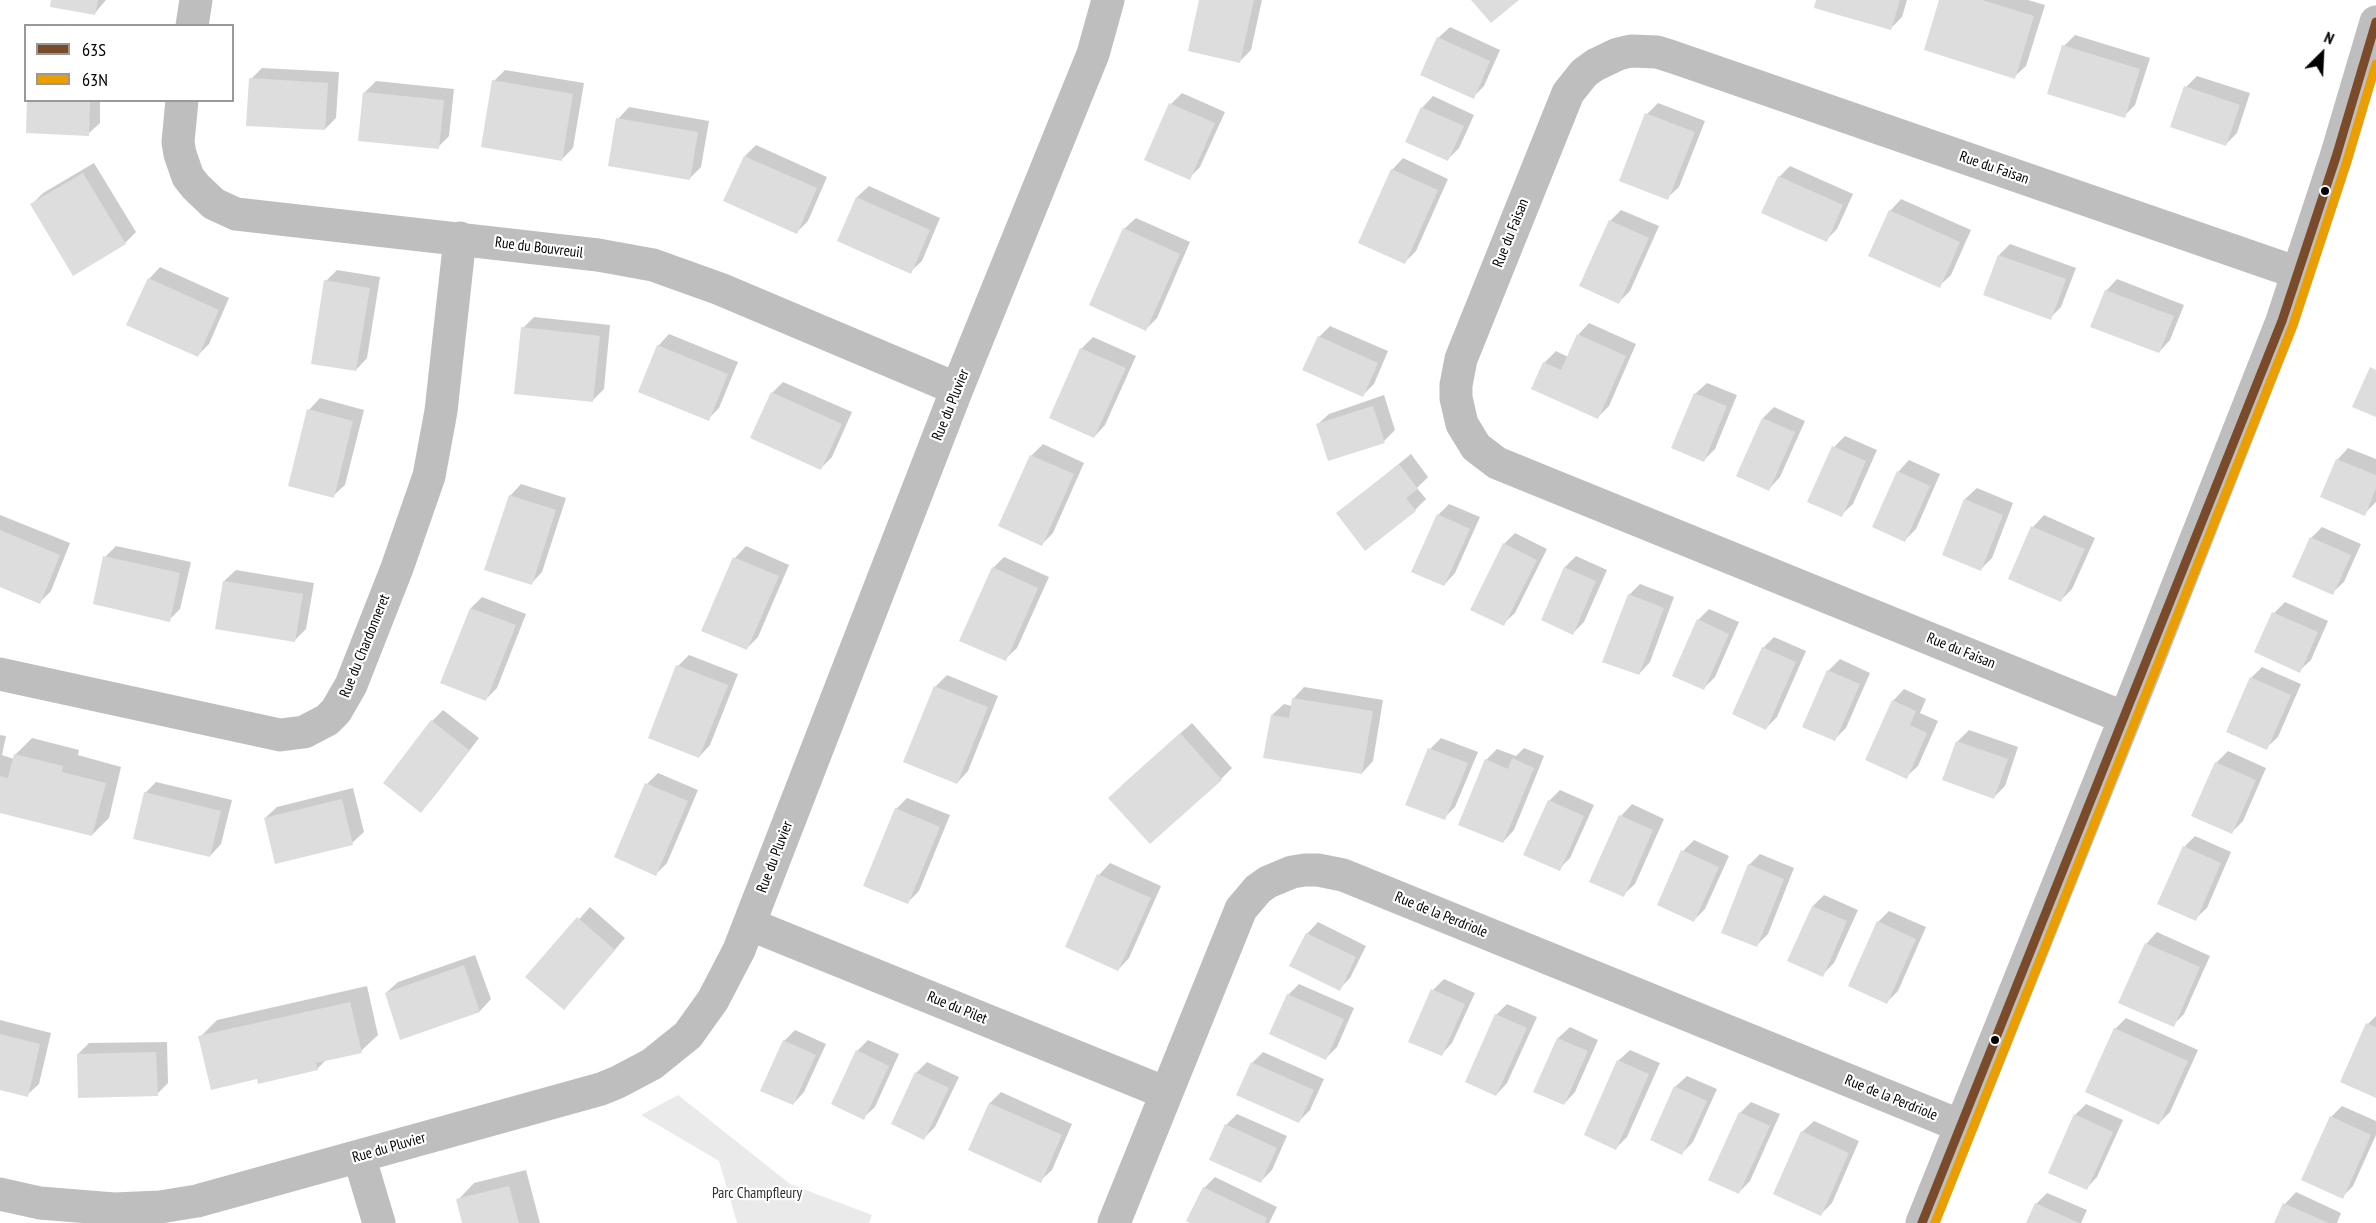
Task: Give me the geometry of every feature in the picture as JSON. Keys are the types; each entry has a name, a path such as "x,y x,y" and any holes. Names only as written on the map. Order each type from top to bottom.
{"street":[{"path":"192,24 196,0"},
{"name":"Rue du Pluvier","path":"0,1194 64,1206 114,1209 160,1207 196,1201 601,1089 652,1064 688,1035 724,979 749,924 957,389 1093,54 1108,0"},
{"path":"1922,1223 2282,321 2336,157 2376,22"},
{"name":"Rue du Faisan","path":"2125,718 1497,464 1476,447 1462,424 1456,398 1461,359 1568,93 1584,73 1595,65 1618,54 1631,51 1670,56 2298,273"},
{"name":"Rue du Bouvreuil","path":"182,102 178,142 184,166 196,187 214,204 224,209 248,216 460,238 598,255 653,265 720,289 957,389"},
{"name":"Rue du Chardonneret","path":"0,674 280,735 304,732 327,720 336,711 351,685 408,539 429,476 441,411 460,238"},
{"name":"Rue de la Perdriole","path":"1114,1223 1241,909 1258,890 1274,879 1292,872 1318,870 1343,875 1961,1126"},
{"name":"Rue du Pilet","path":"749,924 1166,1093"},
{"path":"359,1156 379,1223"}],"green space":[{"name":"Parc Champfleury","path":"678,1095 790,1184 872,1215 869,1223 737,1223 719,1161 641,1115"}],"building":[{"path":"51,0 98,0 95,15 50,7"},
{"path":"1199,0 1254,0 1240,63 1188,51"},
{"path":"1471,0 1519,0 1491,23"},
{"path":"1816,0 1900,0 1891,30 1814,8"},
{"path":"1939,0 1982,0 2034,16 2015,79 1924,50"},
{"path":"1437,37 1490,61 1474,99 1420,75"},
{"path":"2062,45 2140,69 2125,118 2047,94"},
{"path":"249,78 328,83 325,130 246,126"},
{"path":"492,80 573,94 562,161 481,147"},
{"path":"2184,86 2240,105 2226,146 2170,127"},
{"path":"363,92 444,100 439,149 358,141"},
{"path":"27,102 90,102 89,136 26,133"},
{"path":"1169,103 1215,123 1190,180 1144,160"},
{"path":"1421,107 1464,126 1448,161 1405,142"},
{"path":"1645,113 1695,132 1668,200 1619,181"},
{"path":"616,118 698,132 690,180 608,166"},
{"path":"744,156 817,188 797,234 723,201"},
{"path":"1391,169 1438,190 1405,264 1358,243"},
{"path":"83,173 126,244 73,276 30,204"},
{"path":"1778,176 1843,205 1827,242 1761,213"},
{"path":"856,197 930,230 911,274 837,241"},
{"path":"1889,210 1960,242 1940,288 1868,256"},
{"path":"1609,220 1649,238 1619,304 1579,286"},
{"path":"1123,228 1180,254 1146,331 1089,305"},
{"path":"1998,255 2066,279 2051,320 1983,295"},
{"path":"148,278 219,310 198,357 126,325"},
{"path":"324,280 370,288 356,371 311,364"},
{"path":"2105,290 2174,316 2159,353 2090,327"},
{"path":"521,327 600,336 593,402 514,394"},
{"path":"1577,334 1626,356 1598,419 1531,389 1543,362 1561,370"},
{"path":"1318,336 1378,363 1363,397 1302,370"},
{"path":"657,345 728,374 709,421 638,392"},
{"path":"1080,348 1126,368 1094,438 1049,418"},
{"path":"2370,367 2376,370 2376,417 2352,407"},
{"path":"771,392 842,424 821,470 750,438"},
{"path":"1694,393 1727,406 1704,462 1671,448"},
{"path":"1373,406 1385,443 1328,461 1316,424"},
{"path":"307,409 353,421 334,498 288,486"},
{"path":"1762,418 1795,432 1769,491 1736,476"},
{"path":"1832,446 1866,461 1842,517 1807,502"},
{"path":"1030,455 1074,474 1042,546 998,526"},
{"path":"2336,459 2376,475 2376,488 2365,516 2320,497"},
{"path":"1399,464 1418,489 1406,498 1416,511 1365,551 1336,513"},
{"path":"1897,471 1930,486 1905,542 1872,527"},
{"path":"509,495 556,510 532,585 484,570"},
{"path":"1964,499 2003,515 1981,571 1942,555"},
{"path":"1437,514 1470,529 1444,586 1411,572"},
{"path":"2031,526 2085,549 2061,602 2008,579"},
{"path":"0,530 60,555 40,604 0,587"},
{"path":"2310,537 2351,555 2333,595 2292,577"},
{"path":"1503,543 1537,560 1504,626 1470,610"},
{"path":"103,556 180,573 170,622 93,604"},
{"path":"733,557 779,576 747,650 701,631"},
{"path":"992,567 1038,588 1006,661 959,641"},
{"path":"1564,567 1596,581 1573,635 1541,620"},
{"path":"223,581 303,594 295,642 215,629"},
{"path":"1628,594 1664,608 1639,675 1602,662"},
{"path":"470,608 516,625 486,701 440,683"},
{"path":"2272,612 2318,632 2300,673 2254,652"},
{"path":"1697,619 1729,634 1704,690 1672,676"},
{"path":"1762,647 1796,662 1766,730 1732,714"},
{"path":"676,665 728,685 699,758 648,738"},
{"path":"1827,670 1860,684 1835,741 1802,727"},
{"path":"2250,677 2291,695 2267,750 2226,732"},
{"path":"934,686 988,707 957,784 903,762"},
{"path":"1292,698 1373,711 1362,774 1263,758 1271,715 1289,718"},
{"path":"1892,700 1916,711 1910,725 1927,733 1907,779 1865,760"},
{"path":"431,720 469,750 421,813 383,783"},
{"path":"1180,733 1222,780 1150,844 1108,798"},
{"path":"1956,741 2008,759 1994,799 1942,780"},
{"path":"1428,748 1468,763 1445,820 1405,805"},
{"path":"14,754 63,766 62,772 106,783 92,836 0,813 0,776 8,778"},
{"path":"1512,758 1534,768 1503,843 1458,825 1485,759 1508,769"},
{"path":"2215,762 2256,780 2232,834 2191,816"},
{"path":"645,783 688,801 656,876 614,857"},
{"path":"144,792 221,811 210,857 133,839"},
{"path":"342,799 353,845 275,864 264,818"},
{"path":"1548,800 1584,816 1560,871 1523,855"},
{"path":"895,808 940,827 908,904 863,886"},
{"path":"1619,815 1653,830 1624,897 1589,882"},
{"path":"2183,846 2221,863 2196,921 2157,904"},
{"path":"1681,850 1719,867 1694,922 1657,905"},
{"path":"1748,864 1784,879 1757,947 1721,933"},
{"path":"1097,874 1151,898 1118,971 1065,947"},
{"path":"1812,906 1847,921 1823,977 1787,961"},
{"path":"577,917 615,950 564,1010 525,977"},
{"path":"1877,921 1916,939 1887,1004 1848,986"},
{"path":"1306,933 1356,957 1340,991 1289,966"},
{"path":"2145,943 2200,967 2174,1027 2118,1003"},
{"path":"464,965 480,1012 400,1040 385,993"},
{"path":"1431,989 1465,1004 1442,1056 1408,1042"},
{"path":"1287,994 1344,1019 1326,1060 1269,1034"},
{"path":"350,1002 362,1053 316,1063 318,1070 258,1084 257,1079 211,1090 198,1036"},
{"path":"1495,1014 1527,1028 1496,1096 1465,1082"},
{"path":"2366,1023 2376,1027 2376,1098 2340,1082"},
{"path":"2114,1028 2188,1061 2159,1125 2085,1092"},
{"path":"0,1034 40,1044 28,1097 0,1090"},
{"path":"1557,1038 1588,1051 1564,1105 1533,1092"},
{"path":"783,1040 816,1055 793,1105 760,1091"},
{"path":"856,1050 889,1066 864,1120 831,1104"},
{"path":"156,1052 158,1096 78,1098 77,1054"},
{"path":"1617,1060 1649,1074 1616,1150 1584,1135"},
{"path":"1251,1062 1314,1090 1299,1123 1236,1095"},
{"path":"915,1072 949,1088 924,1140 891,1124"},
{"path":"1674,1086 1707,1101 1682,1155 1650,1140"},
{"path":"989,1103 1062,1135 1041,1183 968,1150"},
{"path":"1739,1112 1770,1126 1739,1194 1708,1180"},
{"path":"2074,1114 2113,1132 2087,1190 2048,1173"},
{"path":"2330,1116 2371,1135 2343,1199 2301,1180"},
{"path":"1225,1124 1277,1148 1261,1183 1209,1160"},
{"path":"1801,1131 1849,1153 1821,1216 1773,1194"},
{"path":"509,1186 519,1223 462,1223 456,1199"},
{"path":"1203,1187 1267,1218 1265,1223 1190,1223 1186,1221"},
{"path":"2035,1203 2079,1223 2026,1223"},
{"path":"2283,1203 2329,1223 2274,1223"}],"transit line":[{"name":"63S","path":"1922,1223 2282,321 2336,157 2376,22"},
{"name":"63N","path":"1935,1223 2293,325 2376,64"}]}
